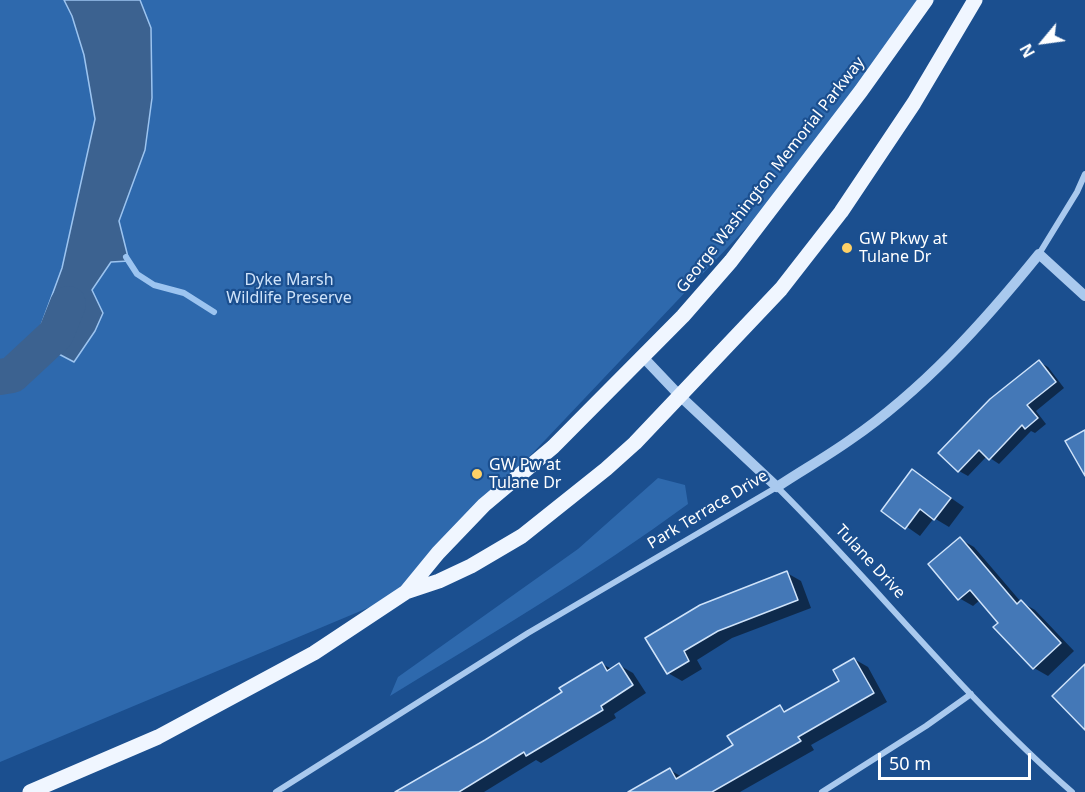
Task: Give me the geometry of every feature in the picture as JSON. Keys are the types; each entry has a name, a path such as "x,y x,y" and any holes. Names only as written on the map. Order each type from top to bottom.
{"main road":[{"name":"George Washington Memorial Parkway","path":"406,592 438,553 484,505 553,447 683,316 731,261 861,91 926,0"},
{"name":"George Washington Memorial Parkway","path":"30,792 158,737 314,653 406,592 440,581 471,566 522,536 561,507 635,443 781,289 841,212 914,103 975,0"}],"street":[{"name":"Park Terrace Drive","path":"276,792 528,633 777,487 852,439 911,392 993,311 1039,254 1077,192 1085,174"},
{"path":"1039,254 1085,296"},
{"name":"Tulane Drive","path":"642,356 680,396 811,521 971,694 1072,792"},
{"path":"822,792 926,726 971,694"}],"green space":[{"name":"Dyke Marsh Wildlife Preserve","path":"0,0 935,0 802,169 438,553 406,592 0,762"},
{"path":"658,478 685,485 688,504 579,579 390,696 398,677 578,549"}],"shaded area":[{"path":"64,0 140,0 151,28 152,98 145,150 119,221 129,261 111,262 92,290 103,313 95,331 74,362 30,339 40,328 62,268 95,119 84,55 72,16"}],"building":[{"path":"1039,360 1056,382 1027,405 1038,418 1025,429 1022,425 989,460 979,450 958,472 938,453 990,399"},
{"path":"1085,430 1085,476 1065,441"},
{"path":"912,469 951,498 934,520 920,509 905,529 881,511"},
{"path":"960,537 1017,604 1021,600 1061,643 1033,669 993,627 998,623 970,590 958,600 928,564"},
{"path":"787,571 798,600 718,631 684,651 689,661 667,674 645,638 700,605"},
{"path":"854,658 874,693 798,737 801,741 712,792 628,792 670,768 676,779 733,745 727,736 780,705 784,712 839,681 833,670"},
{"path":"602,662 607,671 619,663 633,685 601,706 603,710 526,756 524,752 459,792 395,792 562,692 559,688"},
{"path":"1085,664 1085,730 1052,696"}],"waterway":[{"path":"126,257 137,274 154,285 184,293 214,312"},
{"path":"0,377 12,375 56,334 68,304"}],"place":[{"name":"GW Pkwy at Tulane Dr","path":"847,248"},
{"name":"GW Pw at Tulane Dr","path":"477,474"}]}
